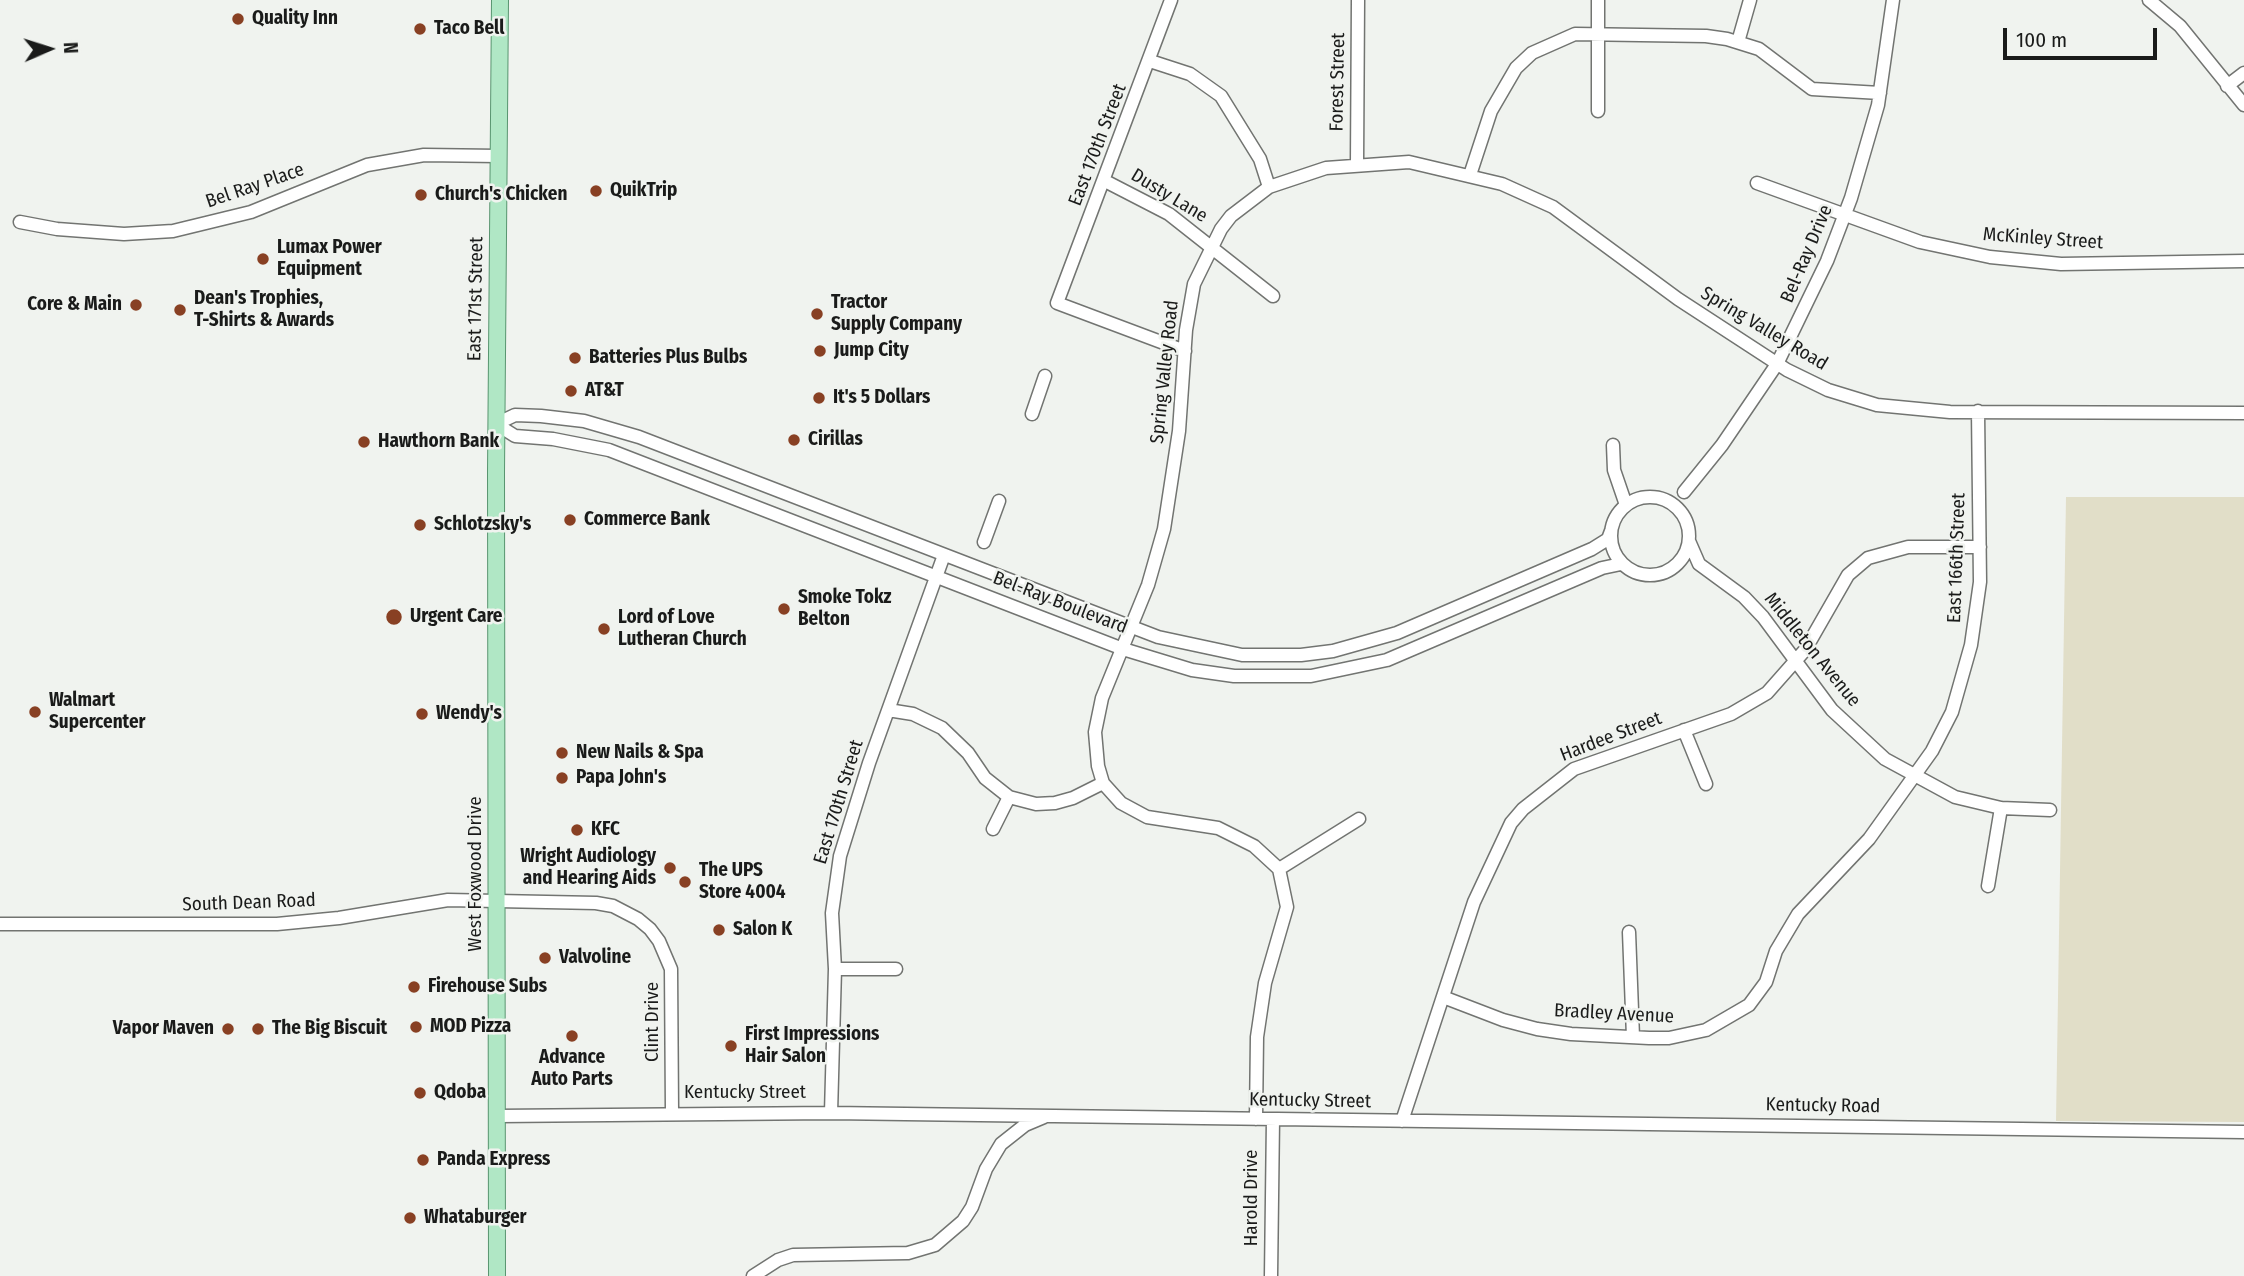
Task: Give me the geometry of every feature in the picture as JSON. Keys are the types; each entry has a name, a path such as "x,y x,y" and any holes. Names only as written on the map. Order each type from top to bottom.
{"main road":[{"name":"East 171st Street","path":"496,472 500,0"},
{"name":"West Foxwood Drive","path":"496,472 497,1276"}],"street":[{"name":"East 170th Street","path":"1171,0 1160,23 1150,61 1057,303 1185,351"},
{"name":"Forest Street","path":"1357,164 1358,0"},
{"path":"1598,0 1598,111"},
{"path":"1738,42 1750,0"},
{"name":"Bel-Ray Drive","path":"1684,492 1722,444 1777,363 1806,307 1846,215 1880,93 1893,0"},
{"path":"2149,0 2180,26 2244,105"},
{"path":"1471,174 1492,111 1516,68 1532,53 1575,34 1706,36 1738,42 1759,49 1812,89 1880,93"},
{"path":"1150,61 1190,74 1221,96 1260,159 1269,187"},
{"path":"2227,86 2244,73"},
{"name":"Bel Ray Place","path":"20,222 57,229 124,234 173,231 251,212 368,165 424,155 499,156"},
{"name":"Spring Valley Road","path":"1103,783 1095,748 1097,715 1148,585 1170,502 1191,296 1211,245 1231,216 1269,187 1297,175 1357,164 1409,162 1471,174 1528,194 1553,207 1678,299 1777,363 1828,390 1877,405 1922,411 2244,413"},
{"name":"Dusty Lane","path":"1105,181 1168,214 1273,296"},
{"name":"McKinley Street","path":"1757,183 1920,242 2020,261 2061,264 2244,261"},
{"path":"1032,414 1045,376"},
{"name":"East 166th Street","path":"1912,776 1944,730 1965,672 1976,617 1980,547 1979,411"},
{"name":"Bel-Ray Boulevard","path":"496,424 515,415 541,416 615,430 1132,627 1190,646 1242,655 1301,655 1360,645 1421,623 1592,549 1608,539 1614,521 1626,505"},
{"name":"Bel-Ray Boulevard","path":"496,424 515,436 553,439 609,450 1123,649 1192,670 1234,676 1311,676 1365,666 1423,647 1602,568 1620,564"},
{"path":"609,450 615,430"},
{"path":"1611,531 1612,548 1620,564 1640,575 1661,574 1699,564 1689,541 1684,514 1684,492 1645,497 1626,505 1614,470 1613,445"},
{"path":"754,505 762,484"},
{"path":"1661,497 1684,514"},
{"path":"984,542 999,501"},
{"path":"1670,570 1683,557 1689,541"},
{"name":"Hardee Street","path":"1402,1121 1415,1074 1474,902 1511,823 1522,809 1574,769 1749,705 1781,680 1796,663 1821,627 1848,575 1868,558 1908,547 1980,547"},
{"name":"East 170th Street","path":"831,1112 835,969 832,913 840,856 888,710 944,555"},
{"name":"Middleton Avenue","path":"1699,564 1744,597 1763,617 1832,710 1863,741 1912,776 1955,797 2001,808 2050,810"},
{"path":"1360,645 1365,666"},
{"path":"888,710 913,714 942,728 968,752 985,778 1009,797 1036,804 1055,803 1073,798 1103,783 1121,803 1133,811 1160,820 1190,822 1218,828 1254,846 1279,869 1287,907 1265,983 1257,1037 1256,1119"},
{"path":"1684,730 1706,784"},
{"name":"Bradley Avenue","path":"1443,997 1492,1017 1537,1029 1598,1037 1669,1038 1696,1033 1724,1022 1749,1005 1766,982 1776,951 1798,914 1869,839 1912,776"},
{"path":"993,829 1009,797"},
{"path":"1989,886 2001,808"},
{"path":"1279,869 1359,819"},
{"name":"South Dean Road","path":"0,924 276,924 339,918 416,903 497,900"},
{"name":"Clint Drive","path":"497,900 596,903 625,911 650,929 666,954 673,984 673,1112"},
{"path":"1629,932 1633,1037"},
{"path":"835,969 896,969"},
{"name":"Kentucky Street","path":"498,1116 831,1112 1402,1121"},
{"path":"992,1114 1018,1131"},
{"path":"1008,1114 1018,1131"},
{"path":"753,1276 778,1260 793,1255 908,1253 935,1245 963,1221 972,1208 994,1153 1018,1131 1050,1115"},
{"name":"Harold Drive","path":"1272,1276 1273,1119"},
{"name":"Kentucky Road","path":"1402,1121 2244,1132"}],"shaded area":[{"path":"2066,497 2244,497 2244,1122 2056,1121"}],"place":[{"name":"Quality Inn","path":"238,19"},
{"name":"Taco Bell","path":"420,29"},
{"name":"QuikTrip","path":"596,191"},
{"name":"Church's Chicken","path":"421,195"},
{"name":"Lumax Power Equipment","path":"263,259"},
{"name":"Core & Main","path":"136,305"},
{"name":"Dean's Trophies, T-Shirts & Awards","path":"180,310"},
{"name":"Tractor Supply Company","path":"817,314"},
{"name":"Jump City","path":"820,351"},
{"name":"Batteries Plus Bulbs","path":"575,358"},
{"name":"AT&T","path":"571,391"},
{"name":"It's 5 Dollars","path":"819,398"},
{"name":"Cirillas","path":"794,440"},
{"name":"Hawthorn Bank","path":"364,442"},
{"name":"Commerce Bank","path":"570,520"},
{"name":"Schlotzsky's","path":"420,525"},
{"name":"Smoke Tokz Belton","path":"784,609"},
{"name":"Urgent Care","path":"394,617"},
{"name":"Lord of Love Lutheran Church","path":"604,629"},
{"name":"Walmart Supercenter","path":"35,712"},
{"name":"Wendy's","path":"422,714"},
{"name":"New Nails & Spa","path":"562,753"},
{"name":"Papa John's","path":"562,778"},
{"name":"KFC","path":"577,830"},
{"name":"Wright Audiology and Hearing Aids","path":"670,868"},
{"name":"The UPS Store 4004","path":"685,882"},
{"name":"Salon K","path":"719,930"},
{"name":"Valvoline","path":"545,958"},
{"name":"Firehouse Subs","path":"414,987"},
{"name":"MOD Pizza","path":"416,1027"},
{"name":"Vapor Maven","path":"228,1029"},
{"name":"The Big Biscuit","path":"258,1029"},
{"name":"Advance Auto Parts","path":"572,1036"},
{"name":"First Impressions Hair Salon","path":"731,1046"},
{"name":"Qdoba","path":"420,1093"},
{"name":"Panda Express","path":"423,1160"},
{"name":"Whataburger","path":"410,1218"}]}
